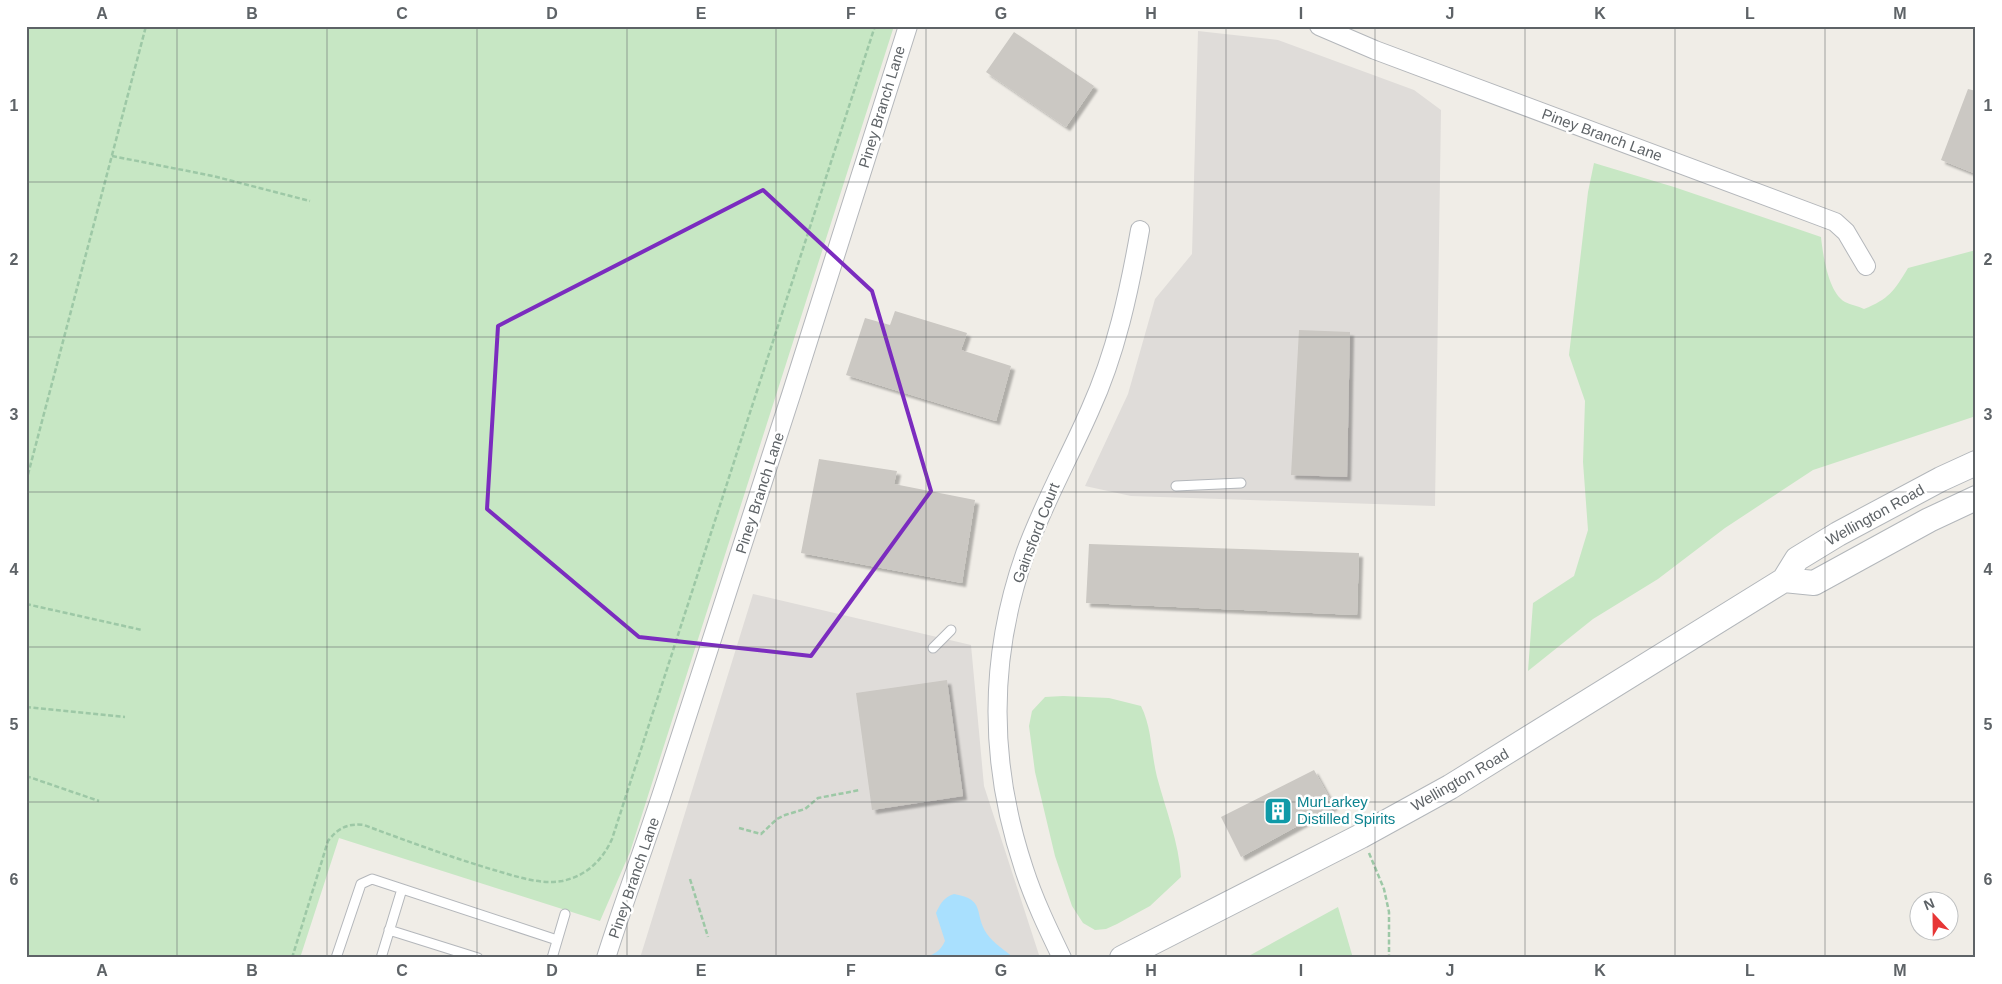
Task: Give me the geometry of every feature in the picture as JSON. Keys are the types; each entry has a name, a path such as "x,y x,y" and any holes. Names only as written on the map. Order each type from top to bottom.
{"main road":[{"name":"Wellington Road","path":"1122,958 1361,836 1458,783 1784,580 1797,559 1838,534 1976,463"},
{"name":"Wellington Road","path":"1784,580 1814,583 1929,520 1976,498"}],"street":[{"name":"Piney Branch Lane","path":"606,958 651,830 813,329 908,26"},
{"name":"Piney Branch Lane","path":"1319,26 1375,50 1835,222 1846,232 1866,266"},
{"name":"Gainsford Court","path":"1062,958 1040,911 1024,870 1009,816 997,728 999,668 1006,624 1020,570 1045,503 1090,410 1106,371 1123,317 1140,230"}],"lane":[{"path":"1176,486 1241,483"},
{"path":"933,648 950,630"},
{"path":"336,958 361,884 372,879 557,940"},
{"path":"381,958 402,889"},
{"path":"552,958 565,914"},
{"path":"389,930 478,958"}],"path":[{"path":"26,482 146,26"},
{"path":"292,958 328,841 335,832 344,826 364,825 470,863 518,877 545,881 560,881 586,872 598,862 607,850 875,26"},
{"path":"112,156 213,176 310,200"},
{"path":"26,604 142,630"},
{"path":"26,707 125,717"},
{"path":"26,776 99,800"},
{"path":"739,828 761,834 777,819 805,809 818,798 860,790"},
{"path":"1361,836 1384,889 1389,912 1389,958"},
{"path":"690,878 708,937"}],"highlighted area":[{"path":"763,190 872,291 931,491 811,656 639,637 487,509 498,326"}],"shaded area":[{"path":"1198,31 1278,40 1414,90 1441,110 1435,506 1131,496 1085,486 1128,394 1155,299 1192,254"},
{"path":"753,594 971,645 984,786 1040,958 640,958"}],"green space":[{"path":"26,26 894,26 630,852 600,921 339,838 300,958 26,958"},
{"path":"1594,163 1674,187 1821,237 1827,272 1834,290 1845,302 1864,309 1885,298 1899,283 1908,268 1976,250 1976,416 1813,470 1725,528 1658,579 1593,619 1528,671 1533,603 1574,576 1588,530 1583,462 1585,401 1569,355 1588,192"},
{"path":"1045,697 1109,698 1141,706 1145,714 1157,777 1178,851 1181,877 1150,906 1106,929 1095,930 1083,923 1072,906 1055,856 1035,772 1029,726 1032,711"},
{"path":"1338,907 1353,958 1245,958"}],"water":[{"path":"954,894 971,900 975,904 987,934 1014,958 922,958 936,953 945,941 936,913 943,901"}],"building":[{"path":"1014,32 1094,86 1066,127 986,72"},
{"path":"1968,89 1976,91 1976,174 1941,160"},
{"path":"895,311 967,333 961,350 1011,366 996,421 846,375 865,318 890,325"},
{"path":"1299,330 1350,332 1347,477 1291,475"},
{"path":"819,459 897,471 894,484 975,500 962,583 801,553"},
{"path":"1089,544 1359,553 1357,615 1086,603"},
{"path":"947,680 963,796 872,810 856,693"},
{"name":"MurLarkey Distilled Spirits","path":"1314,770 1334,806 1241,857 1221,817"}],"place":[{"name":"MurLarkey Distilled Spirits","path":"1278,811"}]}
